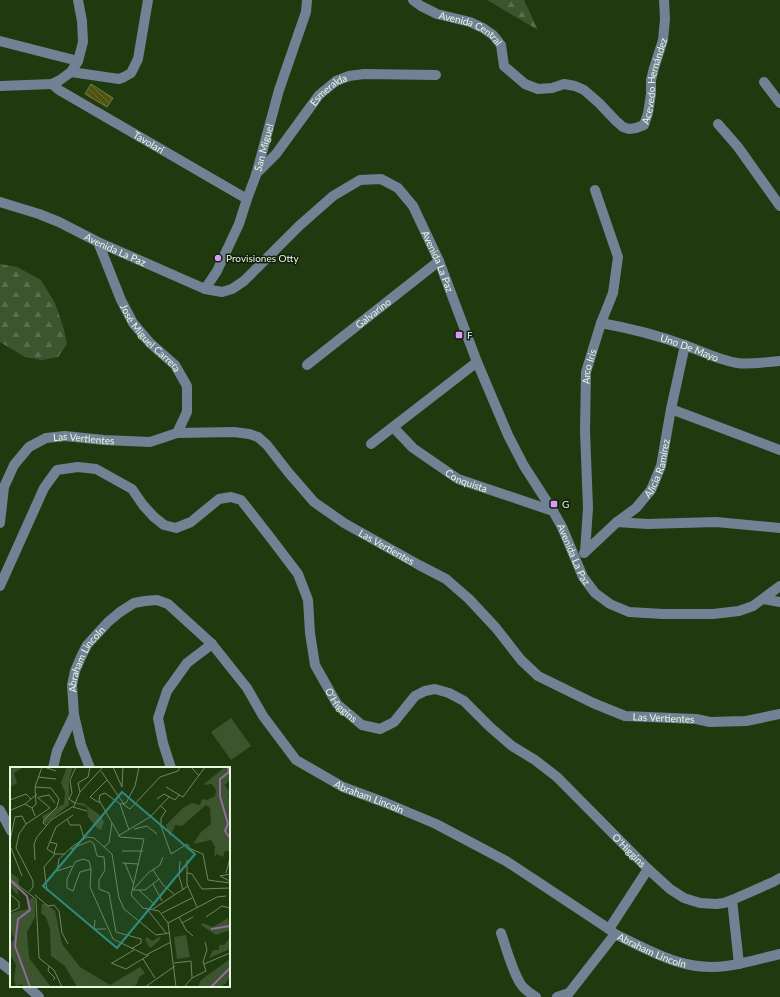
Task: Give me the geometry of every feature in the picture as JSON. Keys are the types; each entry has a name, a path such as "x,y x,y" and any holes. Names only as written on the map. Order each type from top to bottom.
{"street":[{"path":"0,86 52,84 71,72 78,61 83,42 82,21 78,0"},
{"path":"71,72 119,79 131,73 138,59 148,0"},
{"name":"San Miguel","path":"205,289 217,271 239,224 246,199 256,175 279,90 306,12 307,0"},
{"name":"Avenida Central","path":"413,0 436,14 470,22 483,28 501,45 504,66 516,77 525,84 538,89 552,88"},
{"name":"Acevedo Hernández","path":"552,88 564,84 575,86 584,90 622,127 629,129 644,125 648,113 651,94 651,80 664,40 664,0"},
{"path":"0,41 78,61"},
{"name":"Esmeralda","path":"256,175 276,154 320,95 336,81 349,76 364,74 436,76"},
{"path":"764,82 780,102"},
{"name":"Tavolari","path":"52,84 59,90 246,199"},
{"path":"718,124 738,148 780,206"},
{"name":"Avenida La Paz","path":"0,202 59,222 98,242 205,289 222,292 232,289 244,281 299,226 333,196 360,180 382,179 398,188 413,206 439,261 477,362 508,435 524,466 562,527 583,577 595,593 610,604 629,612 714,614 739,611 753,606 780,586"},
{"name":"Arco Iris","path":"585,552 588,508 585,431 586,372 601,323 613,293 618,257 595,190"},
{"name":"José Miguel Carrera","path":"98,242 121,300 134,323 150,343 175,365 187,386 186,412 176,433"},
{"name":"Galvarino","path":"308,365 439,261"},
{"name":"Uno De Mayo","path":"601,323 636,330 685,345 716,358 738,363 780,361"},
{"name":"Alicia Ramírez","path":"576,561 617,522 636,508 651,490 661,466 671,409 685,345"},
{"path":"371,444 477,362"},
{"path":"671,409 780,450"},
{"name":"Conquista","path":"393,427 413,448 458,479 553,511"},
{"name":"Las Vertientes","path":"2,486 14,465 29,447 46,438 65,436 104,440 150,442 176,433 234,432 249,434 258,437 267,445 314,502 344,523 446,579 469,599 496,628 520,660 538,676 593,703 625,716 696,719 710,722 746,721 780,714"},
{"name":"O'Higgins","path":"0,586 44,488 57,470 78,467 96,469 132,489 143,505 154,517 164,525 176,528 191,522 219,499 231,496 241,500 298,574 308,600 310,633 315,665 337,704 362,725 380,728 394,722 415,696 425,691 435,689 449,693 464,701 512,746 535,760 556,776 648,869 677,894 688,900 700,903 716,904 732,900 780,878"},
{"path":"0,523 2,486"},
{"path":"617,522 647,524 716,522 780,528"},
{"path":"763,599 780,602"},
{"name":"Abraham Lincoln","path":"90,767 81,745 74,715 72,685 75,671 87,645 108,622 134,603 157,600 168,604 212,644 247,688 263,716 296,760 343,787 436,824 506,861 612,931 664,958 698,967 712,967 739,964 780,954"},
{"path":"171,767 163,743 158,718 168,691 187,663 212,644"},
{"path":"53,767 57,752 74,715"},
{"path":"0,810 10,829"},
{"path":"557,997 569,993 612,931 648,869"},
{"path":"732,900 739,964"},
{"path":"501,933 516,976 522,986 536,997"},
{"path":"0,962 10,970"},
{"path":"28,987 39,997"}],"green space":[{"path":"487,0 524,0 538,30"},
{"path":"0,264 17,267 41,280 55,303 63,326 67,344 58,357 42,360 25,357 0,342"},
{"path":"231,718 251,746 231,760 211,732"}],"building":[{"path":"91,84 113,98 107,107 85,94"}],"place":[{"name":"Provisiones Otty","path":"218,258"},
{"name":"F","path":"459,335"},
{"name":"G","path":"554,504"}]}
